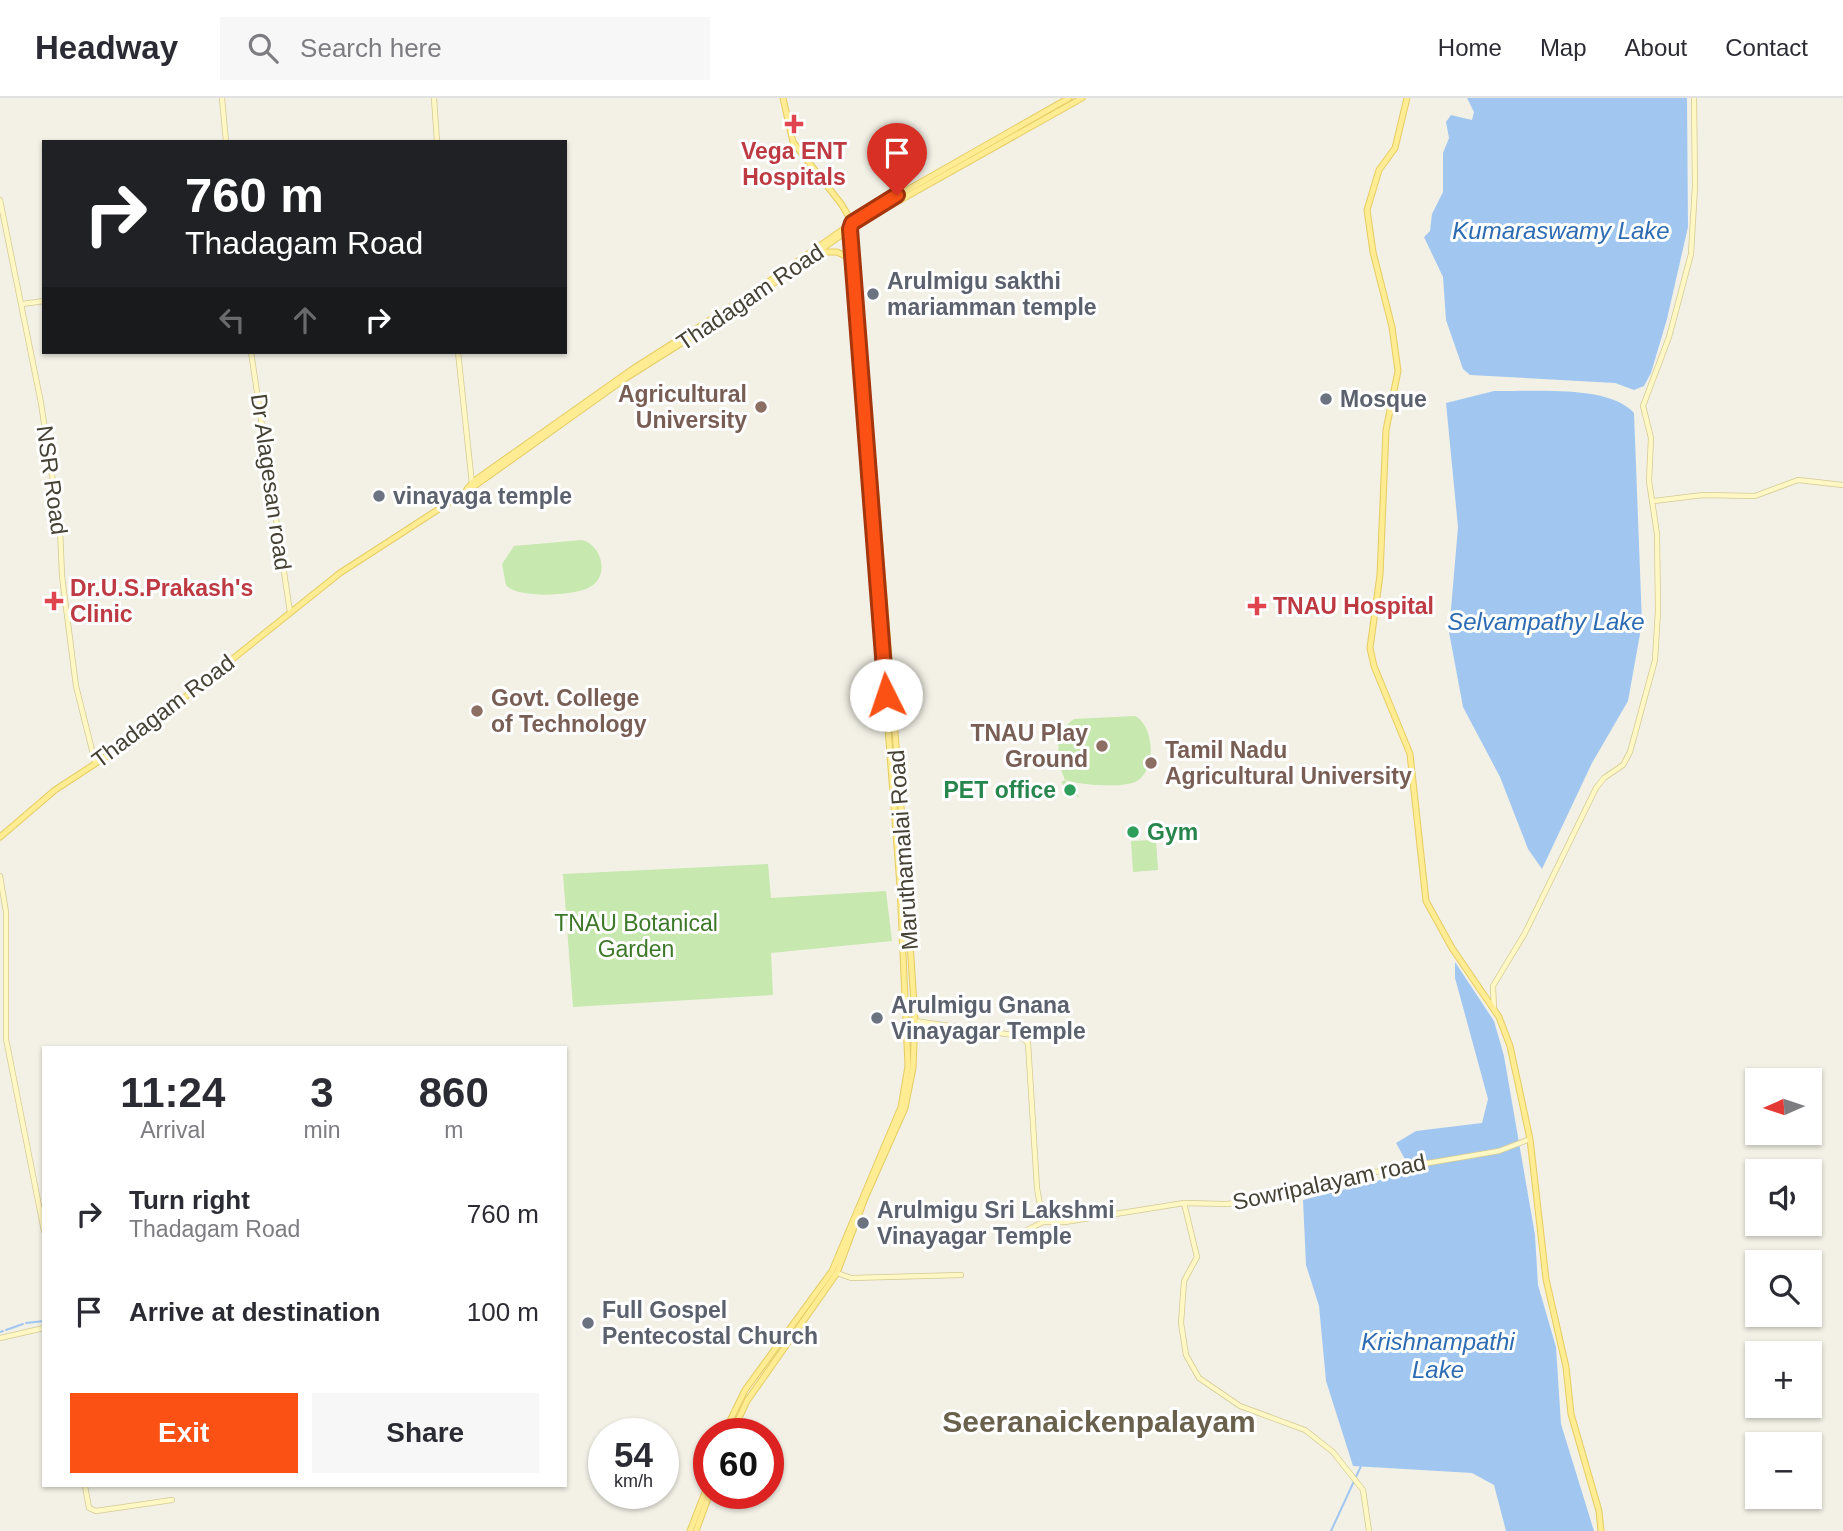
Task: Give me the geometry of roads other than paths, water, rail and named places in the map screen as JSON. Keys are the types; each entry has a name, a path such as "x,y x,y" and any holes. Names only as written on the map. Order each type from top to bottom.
{"main road":[{"path":"783,98 793,142 842,205 852,226"},
{"name":"Thadagam Road","path":"0,837 95,762 130,741 340,573 465,492 634,368 953,161 1069,98"},
{"name":"Thadagam Road","path":"473,485 626,378 817,253 852,226 1082,98"},
{"path":"1407,98 1395,148 1380,170 1367,210 1373,252 1392,327 1398,371 1386,430 1380,575 1370,648 1374,666 1410,754 1426,901 1452,948 1494,1009 1510,1046 1530,1139 1546,1279 1566,1367 1571,1414 1599,1511 1601,1531"},
{"path":"855,238 863,220"},
{"name":"Maruthamalai Road","path":"740,1418 754,1389 838,1273 865,1198 905,1108 913,1068 902,819 852,226"},
{"name":"Maruthamalai Road","path":"732,1418 746,1390 832,1271 901,1107 908,1066 911,1020 852,259 852,226"},
{"path":"817,253 837,252 852,259"},
{"path":"690,1531 699,1509"},
{"path":"696,1531 704,1509"}],"street":[{"path":"222,98 226,140"},
{"path":"433,98 437,140"},
{"path":"1494,1009 1493,986 1525,933 1596,788 1604,778 1623,765 1641,718 1655,660 1658,611 1654,501 1649,481 1651,438 1643,406 1670,337 1691,254 1695,186 1694,98"},
{"name":"NSR Road","path":"0,200 22,304 60,528 62,576 76,685 95,762"},
{"path":"22,304 42,301"},
{"name":"Dr Alagesan road","path":"251,354 290,612"},
{"path":"458,354 473,485 478,502"},
{"path":"1654,501 1703,495 1755,496 1798,480 1843,485 1843,479"},
{"path":"0,876 6,912 6,1039 42,1221"},
{"path":"911,1020 1020,1036 1028,1044 1037,1188 1043,1222"},
{"name":"Sowripalayam road","path":"1017,1235 1043,1222 1065,1222 1184,1203 1226,1204 1265,1200 1374,1171 1499,1151 1530,1139"},
{"path":"1184,1203 1197,1257 1184,1281 1181,1323 1186,1355 1199,1378 1240,1406 1305,1430 1333,1452 1352,1474 1365,1496 1369,1531"},
{"path":"838,1273 851,1278 961,1275"},
{"path":"0,1338 42,1328"},
{"path":"85,1487 89,1508 96,1511 172,1500"}],"water":[{"name":"Kumaraswamy Lake","path":"1467,98 1687,98 1688,227 1667,319 1651,373 1644,386 1634,390 1615,383 1470,375 1463,369 1446,320 1443,277 1424,237 1430,231 1432,214 1443,192 1443,153 1449,138 1446,122 1451,115 1472,120 1474,112"},
{"name":"Selvampathy Lake","path":"1494,391 1588,394 1607,397 1634,413 1642,623 1628,701 1592,763 1542,869 1528,849 1500,777 1463,707 1449,632 1458,527 1446,403"},
{"name":"Krishnampathi Lake","path":"1455,962 1494,1021 1504,1056 1535,1235 1538,1285 1556,1347 1561,1424 1594,1531 1506,1531 1494,1485 1472,1473 1353,1466 1326,1381 1319,1306 1306,1265 1303,1200 1412,1172 1396,1143 1416,1131 1482,1123 1488,1099 1455,978"}],"waterway":[{"path":"26,1323 42,1321"},
{"path":"6,1330 23,1324"},
{"path":"1331,1531 1361,1466"}],"place":[{"name":"Vega ENT Hospitals","path":"794,124"},
{"name":"Arulmigu sakthi mariamman temple","path":"873,294"},
{"name":"Mosque","path":"1326,399"},
{"name":"Agricultural University","path":"761,407"},
{"name":"vinayaga temple","path":"379,496"},
{"name":"Dr.U.S.Prakash's Clinic","path":"54,601"},
{"name":"TNAU Hospital","path":"1257,606"},
{"name":"Govt. College of Technology","path":"477,711"},
{"name":"TNAU Play Ground","path":"1102,746"},
{"name":"Tamil Nadu Agricultural University","path":"1151,763"},
{"name":"PET office","path":"1070,790"},
{"name":"Gym","path":"1133,832"},
{"name":"Arulmigu Gnana Vinayagar Temple","path":"877,1018"},
{"name":"Arulmigu Sri Lakshmi Vinayagar Temple","path":"863,1223"},
{"name":"Full Gospel Pentecostal Church","path":"588,1323"}],"district":[{"name":"Seeranaickenpalayam","path":"1099,1421"}],"park label":[{"name":"TNAU Botanical Garden","path":"636,936"}]}
